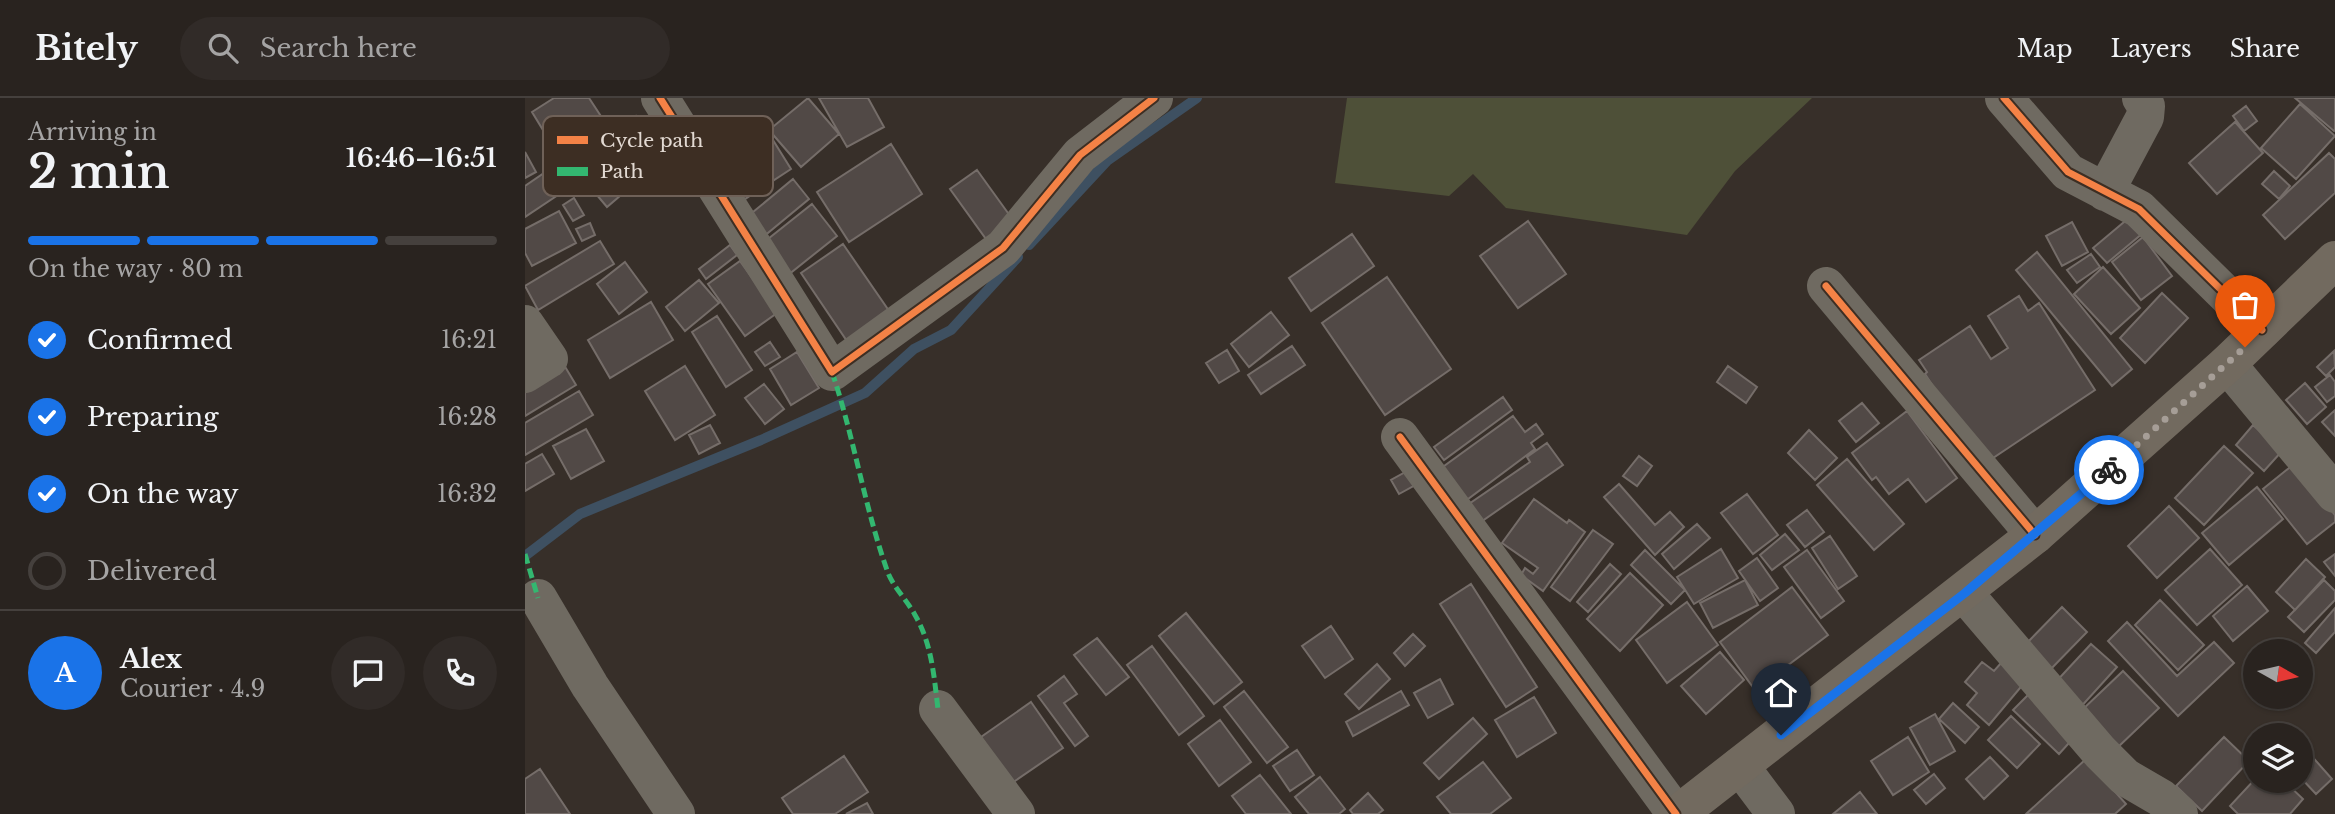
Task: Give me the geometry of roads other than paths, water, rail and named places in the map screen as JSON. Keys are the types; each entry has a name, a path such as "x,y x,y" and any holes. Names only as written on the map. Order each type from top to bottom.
{"main road":[{"path":"1677,814 1965,593 2035,535 2227,364 2335,260"}],"street":[{"path":"660,98 671,116"},
{"path":"722,196 832,372 1003,248 1080,155 1154,98"},
{"path":"2004,98 2068,172 2139,209 2262,330"},
{"path":"2105,192 2145,117 2146,106 2141,98"},
{"path":"1826,286 2035,535"},
{"path":"525,324 549,359 525,374"},
{"path":"2227,364 2335,494"},
{"path":"1400,437 1677,814"},
{"path":"1965,593 2100,752 2125,777 2179,814"},
{"path":"538,598 590,686 676,814"},
{"path":"937,709 1016,814"},
{"path":"1740,766 1776,814"}],"waterway":[{"path":"1029,245 1107,161 1197,98"},
{"path":"525,556 580,514 761,440 865,393 914,349 951,330 1018,257"}]}
